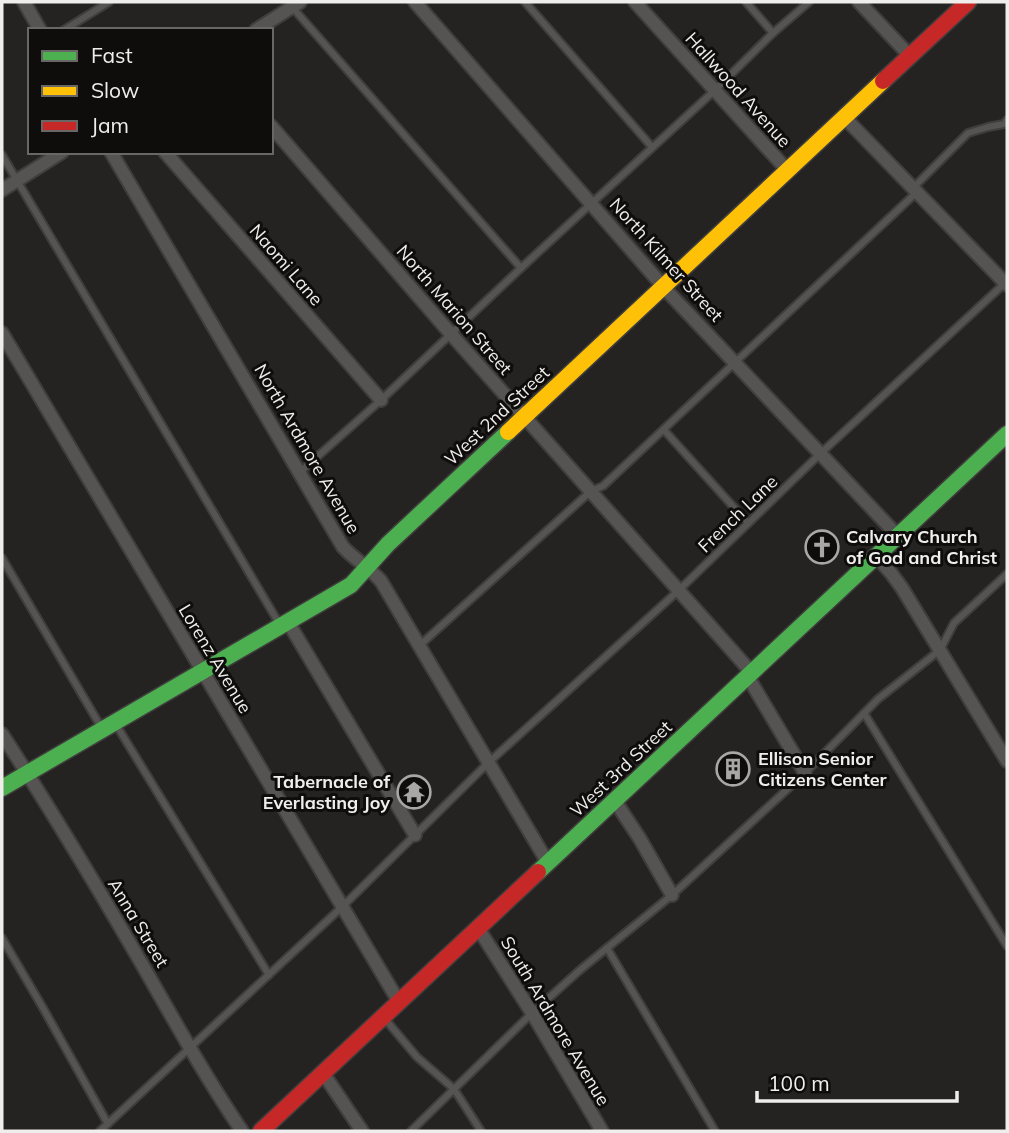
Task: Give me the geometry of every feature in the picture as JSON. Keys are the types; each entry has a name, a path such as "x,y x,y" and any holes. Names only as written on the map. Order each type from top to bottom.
{"street":[{"path":"24,2 39,28"},
{"name":"North Kilmer Street","path":"415,2 664,287 898,536"},
{"name":"Hallwood Avenue","path":"635,2 788,171"},
{"path":"859,2 909,56"},
{"name":"West 2nd Street","path":"2,788 351,585 388,544 968,2"},
{"path":"259,28 296,4"},
{"path":"845,118 1006,284"},
{"name":"North Marion Street","path":"273,128 750,675 805,773"},
{"path":"2,190 59,154"},
{"name":"North Ardmore Avenue","path":"112,154 343,547 381,581 548,863"},
{"name":"Naomi Lane","path":"167,154 381,400"},
{"name":"Lorenz Avenue","path":"2,333 400,1002"},
{"name":"West 3rd Street","path":"261,1131 1007,434"},
{"path":"876,556 902,588 1007,761"},
{"path":"284,624 415,835"},
{"name":"Anna Street","path":"2,733 221,1101 242,1131"},
{"path":"615,801 672,895"},
{"name":"South Ardmore Avenue","path":"478,928 602,1131"},
{"path":"323,1073 362,1131"}],"lane":[{"path":"67,28 109,2"},
{"path":"524,2 652,147"},
{"path":"746,2 773,33"},
{"path":"300,472 809,2"},
{"path":"296,4 521,268"},
{"path":"419,646 590,491 603,486 664,430 915,190 968,134 1004,124 1007,120"},
{"path":"2,155 284,624"},
{"name":"French Lane","path":"100,1131 342,907 488,763 678,591 821,453 1006,284"},
{"path":"664,430 748,523"},
{"path":"2,558 269,975"},
{"path":"411,1131 532,1013 672,895 805,773 878,699 940,650 954,623 1007,574"},
{"path":"1001,580 1007,587"},
{"path":"864,713 1007,946"},
{"path":"2,938 108,1124"},
{"path":"607,948 715,1131"},
{"path":"383,1017 417,1057 454,1089 481,1131"}],"traffic: fast":[{"path":"2,788 351,585 388,544 508,432"},
{"path":"538,872 1007,434"}],"traffic: slow":[{"path":"508,432 883,81"}],"traffic: jam":[{"path":"883,81 968,2"},
{"path":"261,1131 538,872"}],"place":[{"name":"Calvary Church of God and Christ","path":"822,547"},
{"name":"Ellison Senior Citizens Center","path":"733,769"},
{"name":"Tabernacle of Everlasting Joy","path":"414,792"}]}
